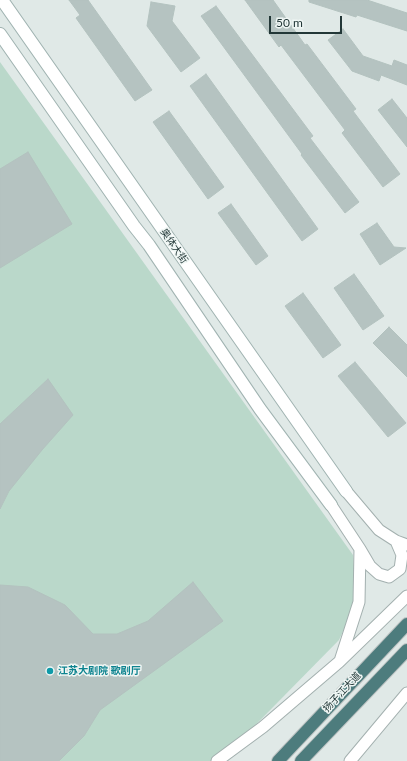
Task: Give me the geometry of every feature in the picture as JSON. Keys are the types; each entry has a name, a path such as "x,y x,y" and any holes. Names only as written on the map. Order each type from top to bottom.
{"highway":[{"name":"扬子江大道","path":"278,761 407,624"},
{"name":"扬子江大道","path":"301,761 407,650"}],"main road":[{"name":"奥体大街","path":"2,0 346,491"},
{"name":"奥体大街","path":"0,34 134,226 149,245 260,409 331,505"}],"street":[{"path":"346,491 379,530 396,541 407,545"},
{"path":"331,505 360,548 370,566 378,574 389,577 400,569 402,555 396,541"},
{"path":"339,662 359,602 360,548"},
{"path":"217,761 264,727 339,662 407,596"},
{"path":"350,761 407,693"}],"green space":[{"path":"0,62 353,555 355,582 353,607 339,640 220,761 0,761"}],"building":[{"path":"69,0 88,0 152,90 135,101 76,18 80,15"},
{"path":"245,0 273,0 305,45 307,44 356,109 353,111 400,174 383,187 342,133 345,130 281,45 279,47"},
{"path":"309,0 367,0 407,13 407,31 357,15 356,17 309,2"},
{"path":"151,2 175,6 172,21 200,58 181,72 147,26"},
{"path":"216,6 313,136 310,138 359,202 345,213 301,155 302,154 201,16"},
{"path":"343,29 363,56 392,66 394,60 407,65 407,85 381,75 379,81 352,71 328,40"},
{"path":"206,74 318,229 302,241 190,86"},
{"path":"392,99 407,118 407,147 378,110"},
{"path":"169,111 224,187 208,199 153,122"},
{"path":"28,152 72,224 0,268 0,169"},
{"path":"231,204 268,256 256,265 218,213"},
{"path":"377,223 394,247 406,248 380,265 360,234"},
{"path":"354,274 384,316 363,330 334,288"},
{"path":"303,293 341,345 323,358 285,306"},
{"path":"389,327 407,345 407,377 373,343"},
{"path":"355,362 406,423 388,437 338,376"},
{"path":"48,379 73,415 9,491 0,509 0,424"},
{"name":"江苏大剧院 歌剧厅","path":"193,582 223,621 100,710 84,736 60,760 0,761 0,585 28,587 65,605 93,634 117,634 148,621"}],"place":[{"name":"江苏大剧院 歌剧厅","path":"50,671"}]}
